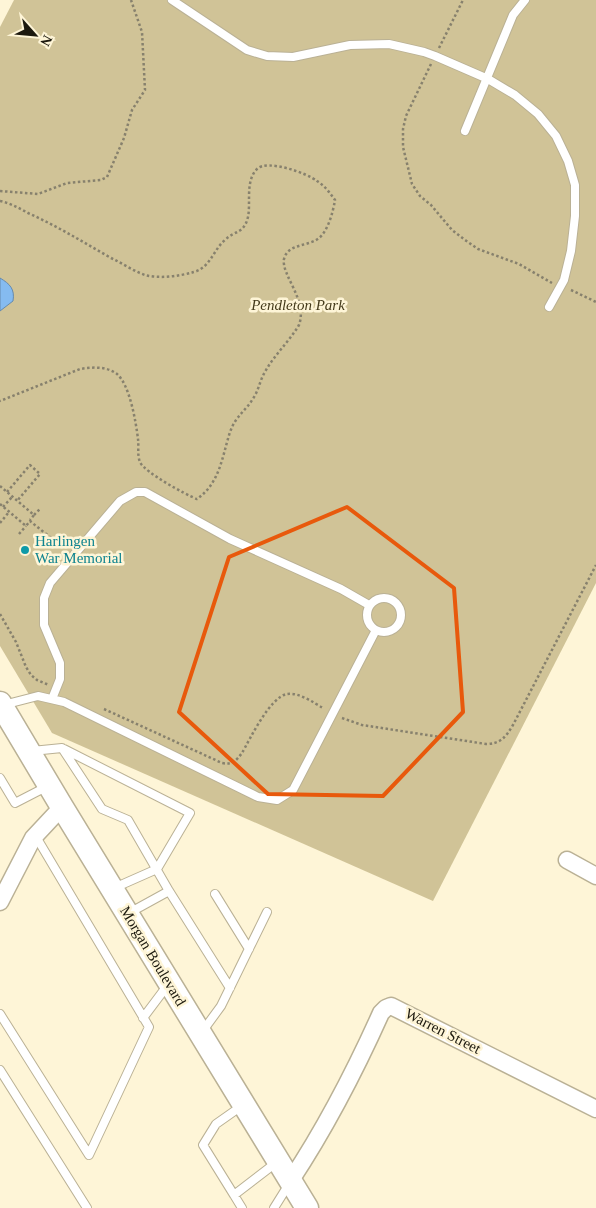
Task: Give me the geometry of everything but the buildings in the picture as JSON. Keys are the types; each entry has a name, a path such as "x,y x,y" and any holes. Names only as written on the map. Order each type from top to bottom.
{"main road":[{"name":"Morgan Boulevard","path":"1,704 307,1208"}],"street":[{"path":"0,902 35,835 62,807"},
{"path":"566,860 596,876"},
{"name":"Warren Street","path":"291,1180 325,1126 363,1053 381,1013 391,1006 596,1109"}],"lane":[{"path":"172,0 247,50 267,56 294,57 350,45 389,44 435,56 488,79 515,95 538,114 556,136 568,161 575,185 575,216 571,251 564,280 549,307"},
{"path":"465,130 488,79 513,15 525,0"},
{"path":"52,699 60,679 60,663 44,625 44,598 50,583 120,501 136,492 145,492 230,539 341,588 369,605"},
{"path":"378,598 390,598 398,605 400,622 387,632 376,630 368,622 367,610 369,605 378,598"},
{"path":"1,704 38,696 64,702 258,797 278,800 293,790 376,630"},
{"path":"62,748 102,809 128,820 169,891 230,988"},
{"path":"29,752 62,748 190,813 157,869 112,889"},
{"path":"0,778 15,803 49,785"},
{"path":"0,1014 89,1155 149,1026 35,835"},
{"path":"128,914 169,891"},
{"path":"215,894 249,949"},
{"path":"201,1034 221,1006 267,912"},
{"path":"143,1018 170,983"},
{"path":"0,1070 87,1208"},
{"path":"242,1208 203,1146 216,1124 244,1104"},
{"path":"234,1195 279,1160"},
{"path":"274,1208 291,1180"}],"path":[{"path":"0,191 38,194 68,183 101,180 107,176 121,145 132,110 145,90 142,32 131,0"},
{"path":"463,0 406,116 402,147 412,184 420,196 431,205 452,230 478,249 519,264 560,286 596,302"},
{"path":"0,200 57,226 131,268 157,277 193,272 200,269 211,260 225,239 241,231 248,218 252,180 257,169 262,166 267,165 290,169 309,176 324,187 335,200 330,219 320,237 289,250 284,259 285,268 300,307 301,318 299,325 264,372 254,397 236,418 217,476 207,491 197,499 188,496 145,469 140,462 134,416 124,385 118,375 106,369 91,367 80,370 0,401"},
{"path":"7,492 30,465 40,474 18,501"},
{"path":"0,486 34,516"},
{"path":"3,507 12,497"},
{"path":"0,504 26,526"},
{"path":"19,534 41,508"},
{"path":"0,523 9,512"},
{"path":"30,521 56,542"},
{"path":"100,707 222,763 230,764 237,760 242,753 270,707 287,694 298,696 362,725 494,744 502,741 513,725 596,564"},
{"path":"0,614 16,642 31,675 37,680 56,688"}],"highlighted area":[{"path":"347,507 454,588 463,712 383,796 268,794 179,712 229,557"}],"green space":[{"name":"Pendleton Park","path":"14,0 596,0 596,583 433,901 52,733 0,646 0,27"}],"water":[{"path":"0,278 11,287 13,301 0,311"}],"place":[{"name":"Harlingen War Memorial","path":"25,550"}]}
